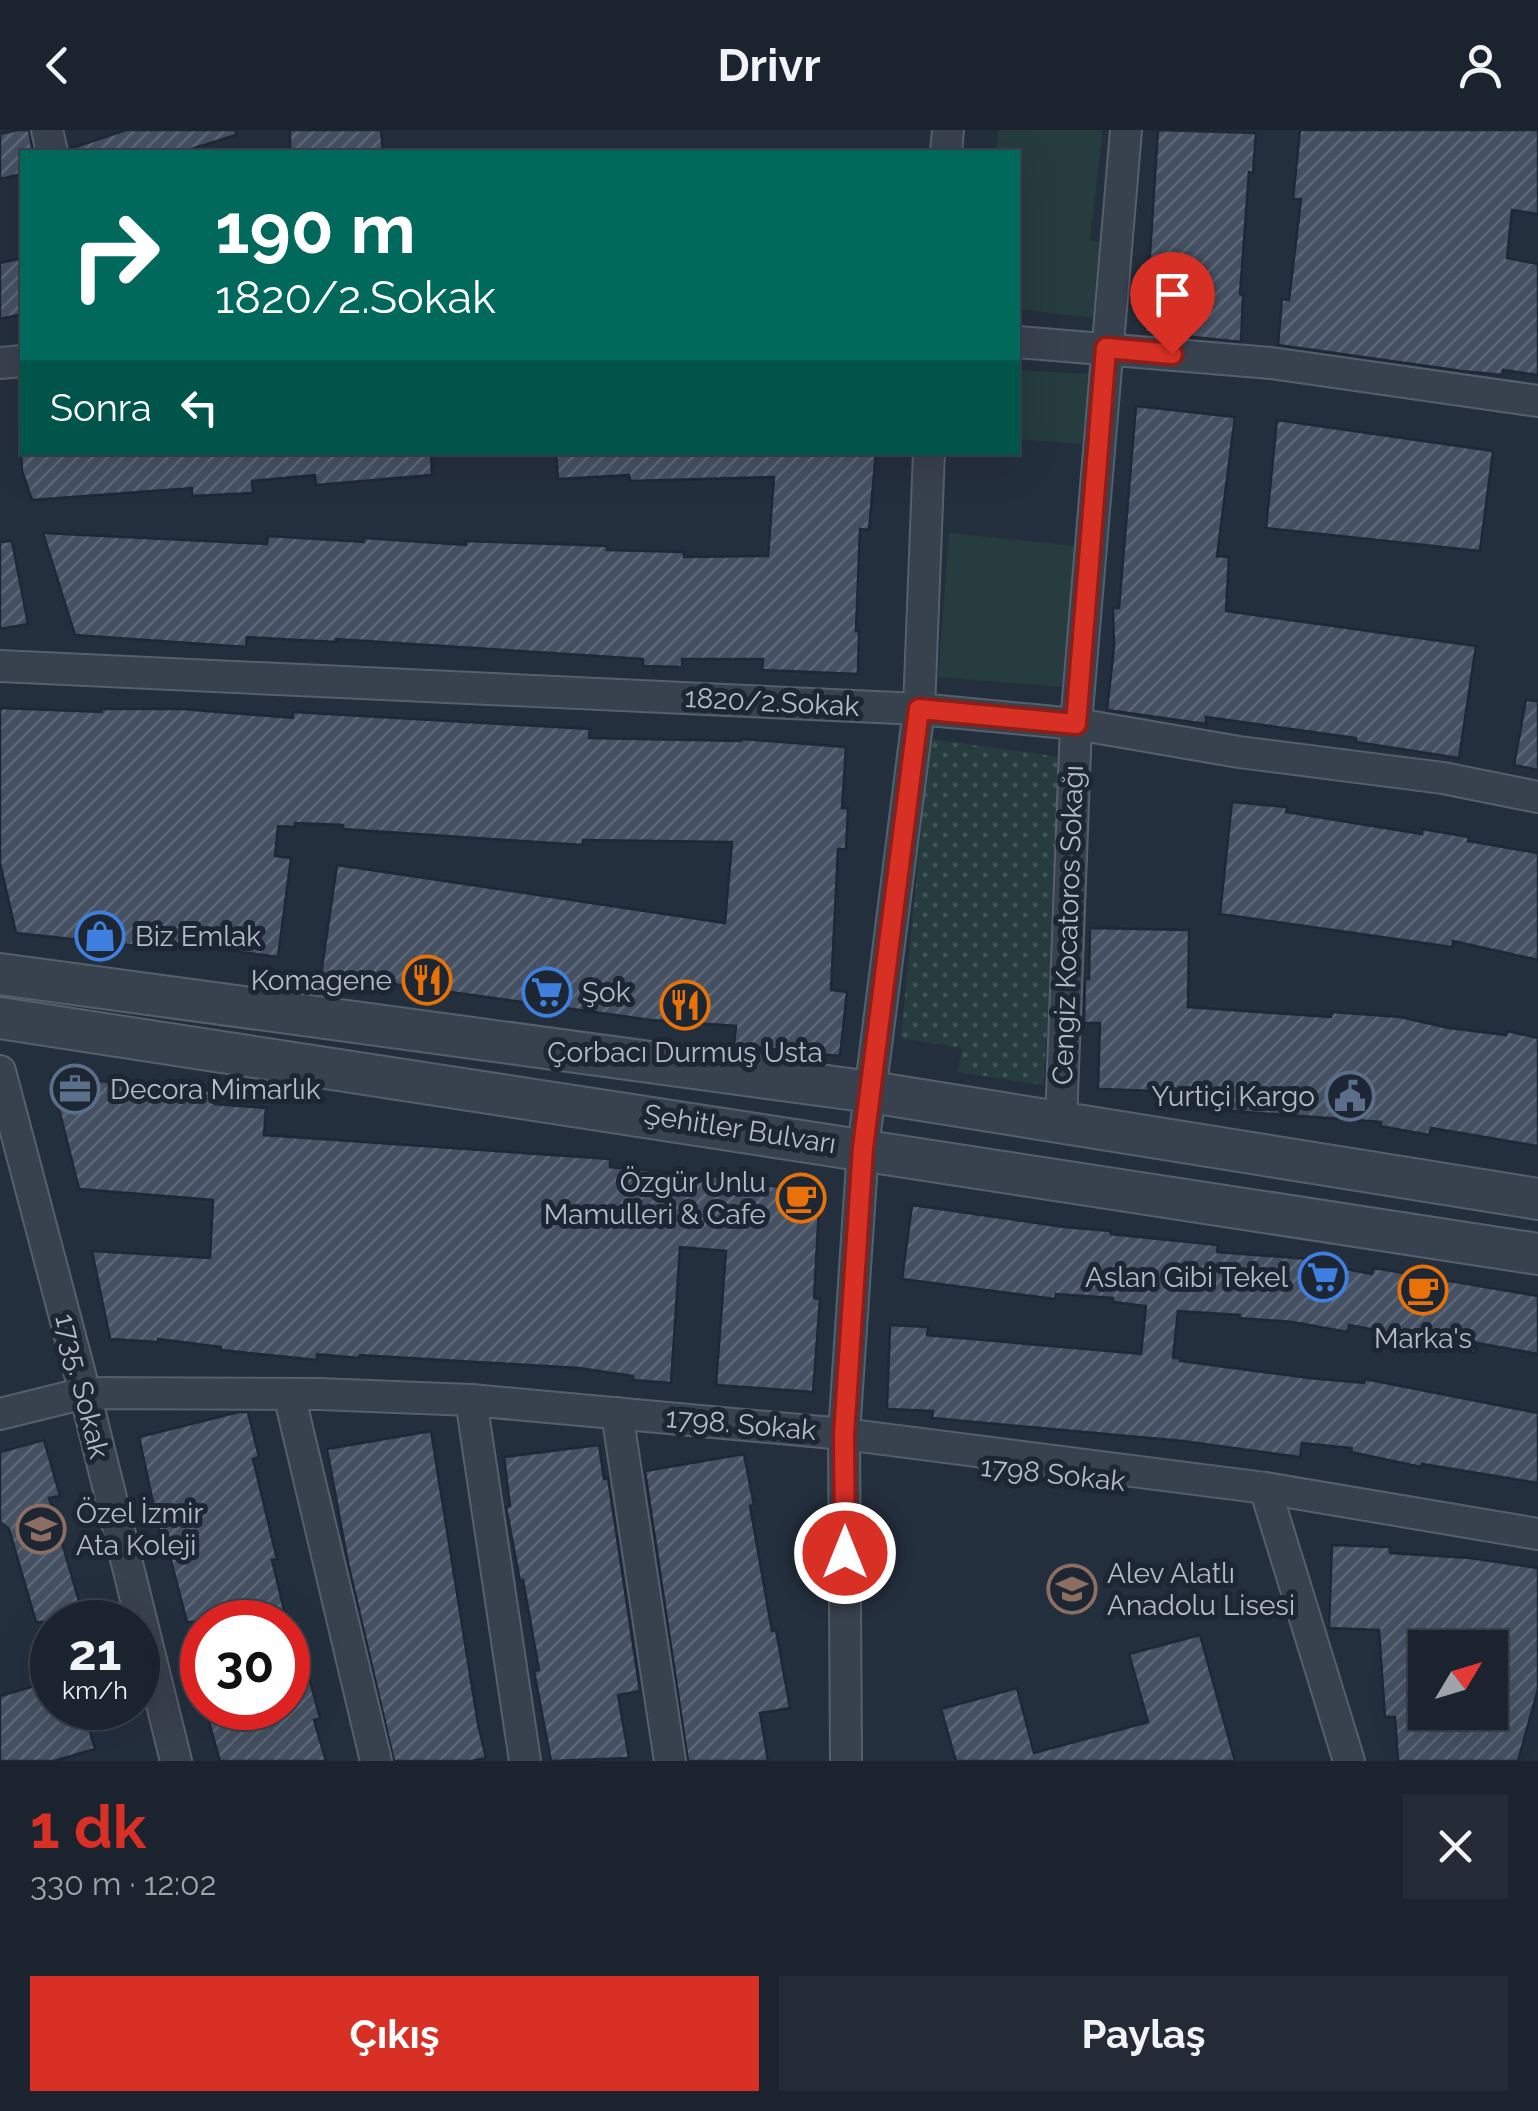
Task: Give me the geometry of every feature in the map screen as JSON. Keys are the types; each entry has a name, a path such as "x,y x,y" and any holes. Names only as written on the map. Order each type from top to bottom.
{"street":[{"name":"Cengiz Kocatoros Sokağı","path":"1060,1122 1076,724 1126,130"},
{"path":"1020,342 1271,363 1538,401"},
{"path":"846,1761 844,1434 863,1148 919,709 929,455"},
{"name":"1820/2.Sokak","path":"0,666 919,709 1076,724 1239,752 1443,778 1538,797"},
{"name":"Şehitler Bulvarı","path":"0,974 871,1092 1538,1198"},
{"name":"Şehitler Bulvarı","path":"0,1018 1538,1254"},
{"name":"1735. Sokak","path":"0,1071 176,1761"},
{"name":"1798. Sokak","path":"0,1414 85,1393 471,1400 844,1434 1266,1488 1538,1534"},
{"path":"289,1394 376,1761"},
{"path":"471,1400 525,1761"},
{"path":"617,1412 670,1761"},
{"path":"1266,1488 1349,1761"}],"green space":[{"path":"998,130 1103,130 1090,240 1104,242 1096,318 1020,309 1020,150 996,150"},
{"path":"1020,370 1088,374 1082,444 1020,439"},
{"path":"949,533 1075,546 1062,687 938,677"},
{"path":"930,739 1068,758 1043,1085 958,1072 962,1048 901,1038"}],"building":[{"path":"29,130 33,150 20,150 20,174 0,179 0,134"},
{"path":"126,130 236,130 236,135 188,150 72,148"},
{"path":"290,130 381,130 383,150 290,150"},
{"path":"1158,130 1256,133 1253,173 1249,172 1240,294 1241,342 1145,332"},
{"path":"1300,130 1538,130 1538,214 1512,210 1507,258 1538,264 1538,375 1503,370 1502,375 1462,371 1278,345 1282,299 1289,300 1301,199 1293,199"},
{"path":"20,258 20,314 0,319 0,263"},
{"path":"1136,406 1235,417 1217,556 1229,557 1226,611 1476,646 1459,758 1356,742 1356,738 1206,717 1206,724 1107,710 1114,647 1113,608 1119,608"},
{"path":"1277,420 1493,451 1480,551 1266,528"},
{"path":"21,455 431,455 432,475 316,485 315,475 252,481 253,493 192,496 192,488 32,500"},
{"path":"556,455 876,455 869,530 860,529 858,674 762,670 763,659 682,659 682,667 643,666 643,659 336,639 247,637 246,647 75,635 43,533 267,544 268,536 466,545 466,541 607,546 607,550 684,552 684,557 768,556 774,477 630,481 629,475 558,479"},
{"path":"12,541 28,624 0,629 0,542"},
{"path":"1526,700 1538,701 1538,770 1514,765"},
{"path":"0,708 102,712 101,709 182,709 293,718 293,712 590,729 589,738 741,739 846,747 842,808 848,808 846,849 838,849 831,990 847,992 840,1056 734,1045 736,1026 651,1020 321,974 337,865 725,923 732,842 583,840 583,845 295,823 295,827 278,826 275,856 291,858 278,957 135,938 137,946 16,933 0,863"},
{"path":"1232,802 1287,807 1286,812 1422,834 1422,829 1538,853 1538,960 1453,941 1452,947 1220,914"},
{"path":"1090,928 1189,930 1188,1007 1331,1017 1332,1012 1400,1017 1449,1028 1506,1035 1507,1031 1538,1038 1538,1146 1431,1128 1429,1135 1380,1126 1381,1122 1217,1110 1218,1093 1098,1089 1100,1023 1084,1023"},
{"path":"51,1077 216,1091 215,1104 266,1108 264,1135 610,1159 610,1167 820,1190 814,1298 820,1299 813,1392 716,1385 726,1251 680,1247 671,1383 633,1380 633,1376 579,1368 360,1355 359,1358 317,1354 317,1360 158,1339 110,1339 92,1251 210,1258 213,1200 79,1189"},
{"path":"912,1205 1218,1245 1217,1252 1310,1259 1309,1262 1372,1274 1374,1268 1538,1296 1538,1354 1477,1343 1475,1353 1349,1325 1348,1332 1239,1318 1240,1315 1178,1311 1173,1358 1309,1378 1364,1383 1365,1379 1538,1413 1538,1483 1422,1464 1421,1467 1351,1452 1352,1448 1302,1443 1300,1457 1183,1441 932,1418 933,1411 887,1409 890,1325 928,1327 927,1335 1141,1354 1146,1306 1113,1302 1113,1298 1056,1294 1055,1299 902,1279"},
{"path":"248,1412 259,1457 253,1459 277,1559 272,1560 282,1600 181,1600 164,1534 160,1535 139,1437"},
{"path":"431,1431 486,1758 472,1761 394,1761 348,1563 327,1449"},
{"path":"44,1440 60,1496 49,1498 79,1600 30,1601 9,1529 0,1522 0,1452"},
{"path":"599,1445 604,1479 608,1478 640,1691 618,1695 629,1758 551,1761 534,1671 539,1670 506,1507 510,1506 504,1457"},
{"path":"744,1454 772,1631 776,1630 790,1708 760,1713 768,1761 688,1761 645,1471"},
{"path":"1332,1545 1390,1547 1390,1553 1470,1558 1538,1568 1538,1689 1518,1761 1398,1761 1395,1717 1385,1717 1379,1630 1329,1628"},
{"path":"1200,1635 1235,1761 956,1761 941,1709 1017,1688 1034,1753 1148,1722 1129,1654"},
{"path":"310,1681 320,1718 314,1720 326,1761 220,1761 211,1730 310,1730"},
{"path":"30,1687 30,1730 89,1730 95,1749 54,1761 0,1761 0,1696"}],"place":[{"name":"Biz Emlak","path":"100,936"},
{"name":"Komagene","path":"427,980"},
{"name":"Şok","path":"547,992"},
{"name":"Çorbacı Durmuş Usta","path":"685,1005"},
{"name":"Decora Mimarlık","path":"75,1089"},
{"name":"Yurtiçi Kargo","path":"1350,1096"},
{"name":"Özgür Unlu Mamulleri & Cafe","path":"801,1198"},
{"name":"Aslan Gibi Tekel","path":"1323,1277"},
{"name":"Marka's","path":"1423,1290"},
{"name":"Özel İzmir Ata Koleji","path":"41,1529"},
{"name":"Alev Alatlı Anadolu Lisesi","path":"1072,1589"}],"route":[{"path":"845,1553 844,1434 863,1148 919,709 1076,724 1106,348 1172,354"}]}
